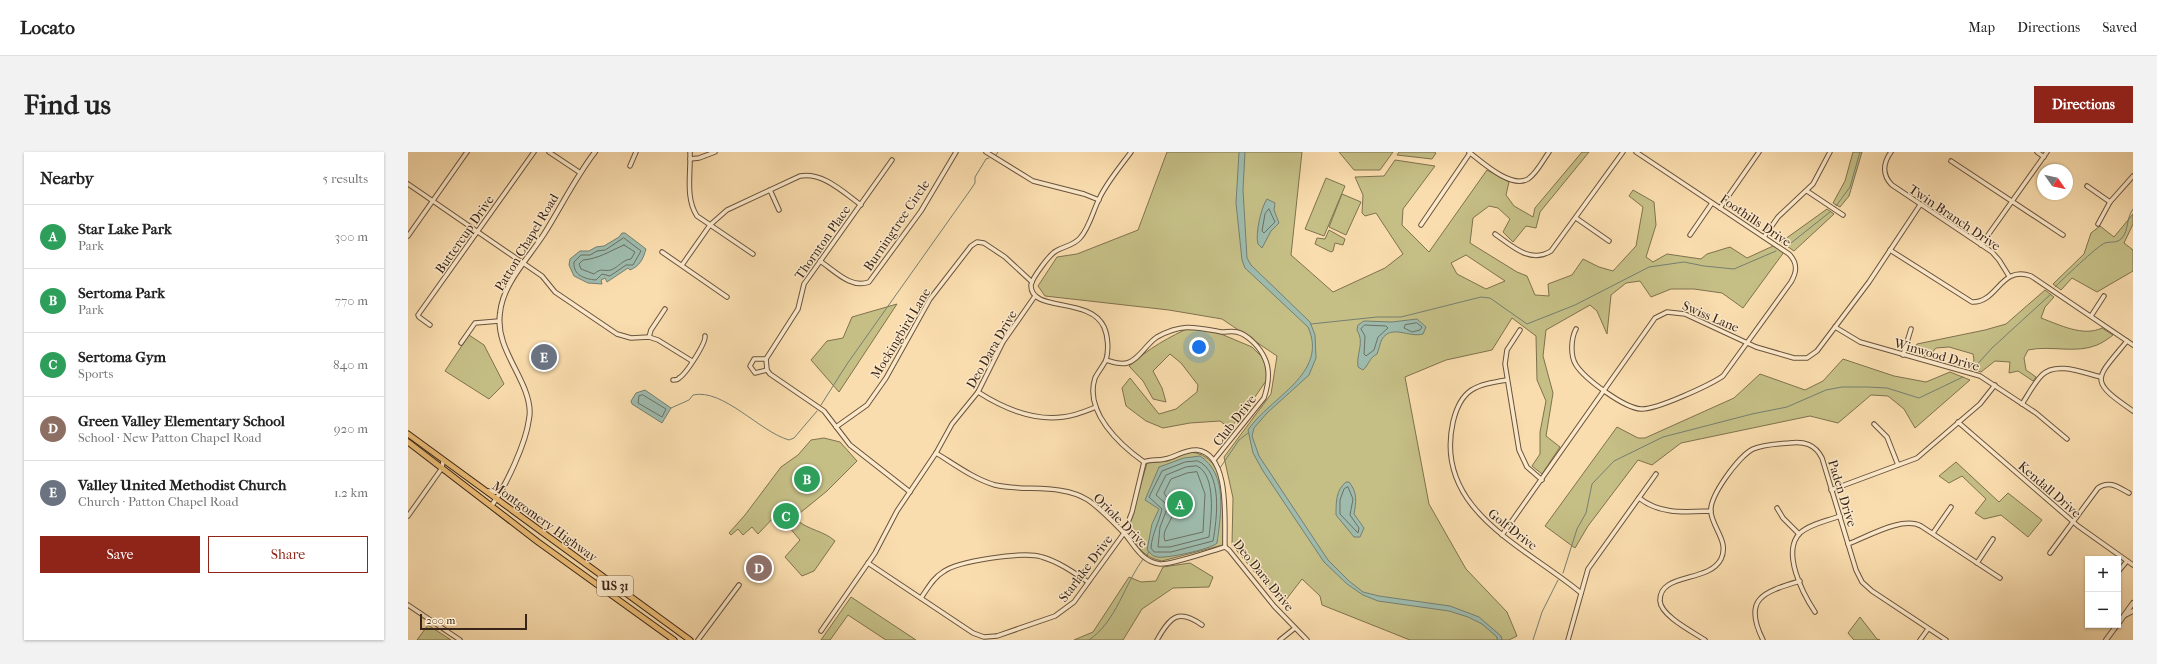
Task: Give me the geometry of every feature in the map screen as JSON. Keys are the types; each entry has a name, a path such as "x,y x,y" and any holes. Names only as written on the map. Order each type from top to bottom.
{"main road":[{"name":"Montgomery Highway","path":"408,434 690,640"},
{"name":"Montgomery Highway","path":"408,442 555,554 674,640"}],"street":[{"path":"408,236 467,152"},
{"name":"Buttercup Drive","path":"430,325 419,318 418,315 534,152"},
{"path":"549,152 579,172"},
{"name":"Patton Chapel Road","path":"492,505 503,487 526,434 529,414 525,390 504,348 499,321 505,293 544,234 579,172 595,152"},
{"path":"630,166 636,152"},
{"path":"690,152 690,203 697,216 753,254"},
{"path":"690,159 700,158 715,152"},
{"name":"Burningtree Circle","path":"820,261 853,283 862,284 869,282 925,205 944,170 956,152"},
{"path":"986,152 1033,181 1084,194 1099,200"},
{"path":"1131,152 1099,200 1079,239 1052,254 1032,282 1032,290 1035,296 1041,301 1080,308 1095,315 1103,325 1107,335 1106,360 1099,370 1094,387 1096,407 1113,436 1124,448 1144,462 1166,459 1189,451 1198,450 1214,460"},
{"path":"1421,225 1469,152 1506,178 1517,182 1529,178 1549,152"},
{"path":"1495,234 1528,255 1543,256 1552,251 1623,152"},
{"name":"Foothills Drive","path":"1576,329 1573,333 1572,349 1575,364 1583,374 1628,406 1640,409 1651,408 1716,381 1727,372 1791,282 1796,269 1794,261 1789,254 1636,152"},
{"path":"1720,208 1759,152"},
{"path":"1764,237 1778,217 1807,191 1821,172 1830,152"},
{"name":"Twin Branch Drive","path":"1891,152 1885,163 1887,179 1895,188 1996,256 2009,276"},
{"path":"2037,152 2044,157"},
{"path":"1981,245 2047,152"},
{"name":"Thornton Place","path":"766,359 798,309 804,284 892,160"},
{"path":"1951,161 2063,235"},
{"path":"682,265 710,225 727,210 800,176 807,174 824,179 861,205"},
{"path":"2098,224 2110,202 2133,176"},
{"path":"408,184 542,276 555,292 617,334 631,338 650,337 658,340 692,361"},
{"path":"2087,186 2110,202"},
{"path":"770,190 780,210"},
{"path":"1807,191 1843,215"},
{"path":"1690,236 1712,203"},
{"name":"Swiss Lane","path":"1502,535 1655,318 1667,312 1685,314 1770,352 1804,359 1814,354 1869,282 1920,205"},
{"path":"1576,218 1609,241"},
{"name":"Mockingbird Lane","path":"836,427 867,405 886,378 930,299 970,246 977,242 988,246 1013,263 1032,282"},
{"path":"1890,250 1972,302 1986,298 2009,276 2019,274 2031,276 2133,345"},
{"path":"662,252 727,297"},
{"name":"Deo Dara Drive","path":"821,631 868,563 910,492 936,453 952,424 978,392 1003,342 1035,296"},
{"path":"2091,316 2104,296"},
{"path":"650,337 651,330 665,309"},
{"path":"461,343 475,323 499,321"},
{"name":"Club Drive","path":"1106,360 1114,363 1127,363 1137,357 1150,342 1157,337 1169,331 1191,326 1238,332 1259,348 1268,366 1267,389 1264,398 1214,460"},
{"name":"Winwood Drive","path":"1835,327 1860,342 1903,355 1970,372 1995,385 2067,439"},
{"path":"1903,355 1911,329"},
{"path":"1520,330 1507,350 1505,364 1507,380 1520,455 1530,470 1542,480"},
{"path":"673,380 680,378 706,340 705,336"},
{"path":"2127,341 2106,367 2101,376 2101,384 2106,392 2133,411"},
{"path":"767,370 766,359 754,358 750,366 755,373 767,370 817,404 850,445 910,492"},
{"path":"2022,404 2042,375 2050,370 2061,369 2101,376"},
{"name":"Golf Drive","path":"1507,380 1478,386 1464,396 1453,421 1451,443 1452,466 1459,486 1481,517 1502,535 1581,593"},
{"path":"1832,490 1917,458 1980,404 1995,385"},
{"path":"978,392 1009,410 1050,418 1072,416 1096,407"},
{"name":"Kendall Drive","path":"1958,422 2072,521 2133,566"},
{"path":"1874,424 1887,437 1898,465"},
{"name":"Paden Drive","path":"1711,510 1717,492 1739,461 1750,451 1761,446 1799,442 1811,445 1822,458 1858,574 1866,586 1946,640"},
{"name":"Oriole Drive","path":"936,453 978,478 994,484 1072,493 1087,499 1124,533 1139,553 1150,561 1161,564 1225,547"},
{"name":"Deo Dara Drive","path":"1214,460 1220,472 1224,492 1225,547 1274,606 1307,640"},
{"path":"408,516 442,468 443,461"},
{"name":"Starlake Drive","path":"868,563 973,633 984,637 1055,616 1074,602 1124,533 1132,512 1144,462"},
{"path":"1568,640 1591,564 1656,474"},
{"path":"2050,553 2072,521 2098,488 2104,484 2114,485 2129,493"},
{"path":"485,491 496,492 503,487"},
{"path":"1639,498 1651,506 1668,512 1711,510 1723,542 1721,558 1716,566 1708,571 1669,584 1663,591 1661,598 1661,606 1667,614 1705,640"},
{"path":"1933,533 1951,507"},
{"path":"1777,508 1783,518 1799,534"},
{"path":"1816,612 1806,598 1800,581 1792,555 1794,542 1799,534 1810,527 1840,516"},
{"path":"1848,544 1904,522 1917,524 2000,578"},
{"path":"1977,563 1993,539"},
{"path":"921,598 933,580 950,568 1017,554 1042,556 1063,565 1088,582"},
{"path":"2121,568 2126,561"},
{"path":"1758,640 1763,639 1755,620 1755,612 1758,602 1770,590 1800,581"},
{"path":"698,640 739,585"},
{"path":"2121,620 2133,603"},
{"path":"408,606 460,640"},
{"path":"2123,617 2133,611"},
{"path":"1157,640 1165,626 1172,619 1182,615 1190,616 1202,625"},
{"path":"1280,640 1295,628"},
{"path":"2106,640 2115,628"},
{"path":"1920,640 1928,629"}],"shaded area":[{"path":"1167,152 1302,152 1291,255 1333,292 1385,268 1403,254 1376,213 1365,216 1362,213 1363,195 1355,177 1384,176 1395,160 1435,166 1403,209 1402,225 1429,252 1487,170 1509,182 1506,195 1514,206 1533,217 1535,208 1582,152 1589,152 1540,212 1536,228 1526,226 1513,242 1503,232 1510,219 1498,208 1489,206 1473,218 1470,243 1517,272 1527,276 1535,295 1549,296 1548,284 1572,275 1583,259 1599,267 1613,271 1636,246 1643,207 1629,196 1633,190 1654,202 1656,225 1646,257 1653,262 1667,254 1701,259 1707,254 1730,247 1747,258 1773,246 1784,252 1743,308 1722,293 1694,289 1671,289 1651,297 1640,281 1626,283 1611,295 1607,334 1597,311 1590,305 1546,330 1543,356 1553,393 1546,436 1560,447 1542,474 1532,466 1540,454 1540,432 1546,401 1537,380 1536,336 1512,318 1492,350 1446,360 1405,377 1429,504 1466,569 1507,612 1517,636 1509,640 1410,640 1322,605 1320,596 1302,579 1282,605 1232,545 1233,498 1224,457 1271,394 1277,356 1222,319 1169,310 1045,296 1038,286 1057,257 1077,254 1138,230","holes":["1466,255 1505,281 1486,289 1457,274 1451,263"]},
{"path":"1339,152 1393,152 1380,170 1354,170"},
{"path":"1399,152 1436,153 1432,159 1397,155"},
{"path":"1853,152 1862,152 1849,196 1840,207 1833,203 1845,181"},
{"path":"1326,178 1345,186 1324,236 1305,229"},
{"path":"1342,194 1361,202 1346,235 1329,227"},
{"path":"1827,209 1834,214 1794,251 1781,242"},
{"path":"2133,214 2133,224 2124,243 2133,250 2133,271 2097,292 2072,278 2061,290 2053,284 2084,254 2091,233 2100,226 2114,237"},
{"path":"1329,230 1345,239 1343,245 1335,243 1333,251 1331,252 1315,244 1317,238 1325,239"},
{"path":"2045,290 2054,297 2045,307 2041,318 2079,331 2102,328 2113,335 2101,343 2089,348 2045,348 2028,350 2024,358 2026,370 2036,377 2033,381 2018,371 2009,373 2010,362 1995,361 1981,372 1971,368 1974,360 1973,354 1949,347 1936,348 1928,357 1912,352 1917,344 1985,330 2006,324"},
{"path":"897,304 839,392 811,360 827,341 843,338 852,317"},
{"path":"1193,326 1221,334 1252,347 1268,363 1268,378 1246,410 1230,428 1220,421 1190,423 1163,428 1146,421 1126,406 1122,388 1130,378 1159,414 1176,409 1197,392 1198,385 1181,363 1170,354 1153,371 1162,388 1166,402 1153,399 1143,381 1129,366 1160,343"},
{"path":"469,335 484,345 504,384 489,399 445,371"},
{"path":"1843,359 1894,376 1926,382 1950,372 1970,380 1915,428 1904,409 1888,396 1871,395 1838,423 1810,416 1681,443 1652,465 1638,460 1588,526 1575,548 1545,526 1617,427 1638,438 1645,438 1734,398 1760,374 1805,390 1823,381"},
{"path":"824,438 840,442 857,461 827,491 784,526 775,516 758,534 752,527 743,535 738,529 731,535 729,533 745,515 781,467 798,455 811,440"},
{"path":"1189,452 1203,455 1212,463 1219,475 1224,503 1223,545 1162,561 1156,560 1146,555 1127,533 1147,463 1167,461"},
{"path":"1956,462 1999,502 2008,493 2042,520 2028,537 2001,515 1984,519 1975,513 1986,499 1962,476 1949,483 1939,476"},
{"path":"798,521 835,541 814,571 802,576 785,557 800,540 789,527"},
{"path":"1190,563 1213,577 1209,587 1173,588 1142,609 1123,640 1074,640 1093,632 1129,577 1141,582 1156,581 1163,567"},
{"path":"851,597 916,640 886,640 848,615 830,640 821,640"},
{"path":"1860,617 1877,639 1880,640 1854,640 1848,633"},
{"path":"428,625 451,640 417,640"}],"water":[{"path":"1239,152 1245,152 1243,190 1247,258 1251,265 1310,322 1315,335 1316,358 1309,375 1267,413 1254,428 1252,436 1259,456 1328,560 1349,581 1363,592 1379,596 1450,606 1479,617 1501,636 1502,640 1497,640 1497,637 1482,624 1468,617 1449,611 1378,601 1363,595 1347,584 1324,562 1263,471 1253,453 1248,430 1304,372 1311,358 1312,344 1308,327 1245,268 1242,260 1236,203"},
{"path":"1267,199 1275,203 1274,210 1279,223 1271,231 1262,248 1258,244 1257,240 1258,228 1261,214"},
{"path":"622,233 625,233 646,249 639,264 630,270 628,268 607,282 605,278 601,280 602,284 588,283 574,276 569,265 570,259 580,251 589,251 596,247 604,246 619,237"},
{"path":"1417,319 1426,327 1423,334 1418,335 1391,332 1382,339 1377,354 1372,357 1365,368 1363,370 1358,367 1360,339 1357,330 1358,325 1364,321 1392,322"},
{"path":"645,390 671,408 662,423 632,404 631,401 636,393"},
{"path":"1200,456 1209,464 1215,473 1219,484 1221,507 1217,543 1198,551 1162,557 1154,556 1147,550 1152,524 1159,509 1145,500 1159,467 1184,458"},
{"path":"1346,482 1349,482 1354,490 1356,502 1354,514 1364,528 1360,537 1354,537 1336,515 1338,493"}],"waterway":[{"path":"1836,206 1850,187 1860,152"},
{"path":"821,405 847,364 971,189 975,183 975,177 986,159 989,158"},
{"path":"2055,287 2101,245 2116,242 2122,238 2126,231 2129,216 2133,209"},
{"path":"1786,247 1830,212"},
{"path":"1311,324 1377,317 1401,317 1481,297 1490,298 1527,324 1575,305 1649,267 1684,262 1734,269 1776,251"},
{"path":"1974,368 1992,348 2051,294"},
{"path":"1563,573 1577,529 1586,513 1592,484 1614,461 1663,437 1752,414 1787,407 1826,390 1842,387 1887,388 1919,398 1963,377"},
{"path":"671,408 689,400 693,395 705,395 717,398 729,404 766,429 789,440 794,438 817,411"},
{"path":"1220,468 1239,440 1248,433"},
{"path":"1146,556 1149,552"},
{"path":"1089,640 1107,623 1144,558"},
{"path":"1533,640 1542,612 1558,580"}],"place":[{"name":"Valley United Methodist Church","path":"544,357"},
{"name":"Sertoma Park","path":"807,479"},
{"name":"Star Lake Park","path":"1180,504"},
{"name":"Sertoma Gym","path":"786,516"},
{"name":"Green Valley Elementary School","path":"759,568"}]}
